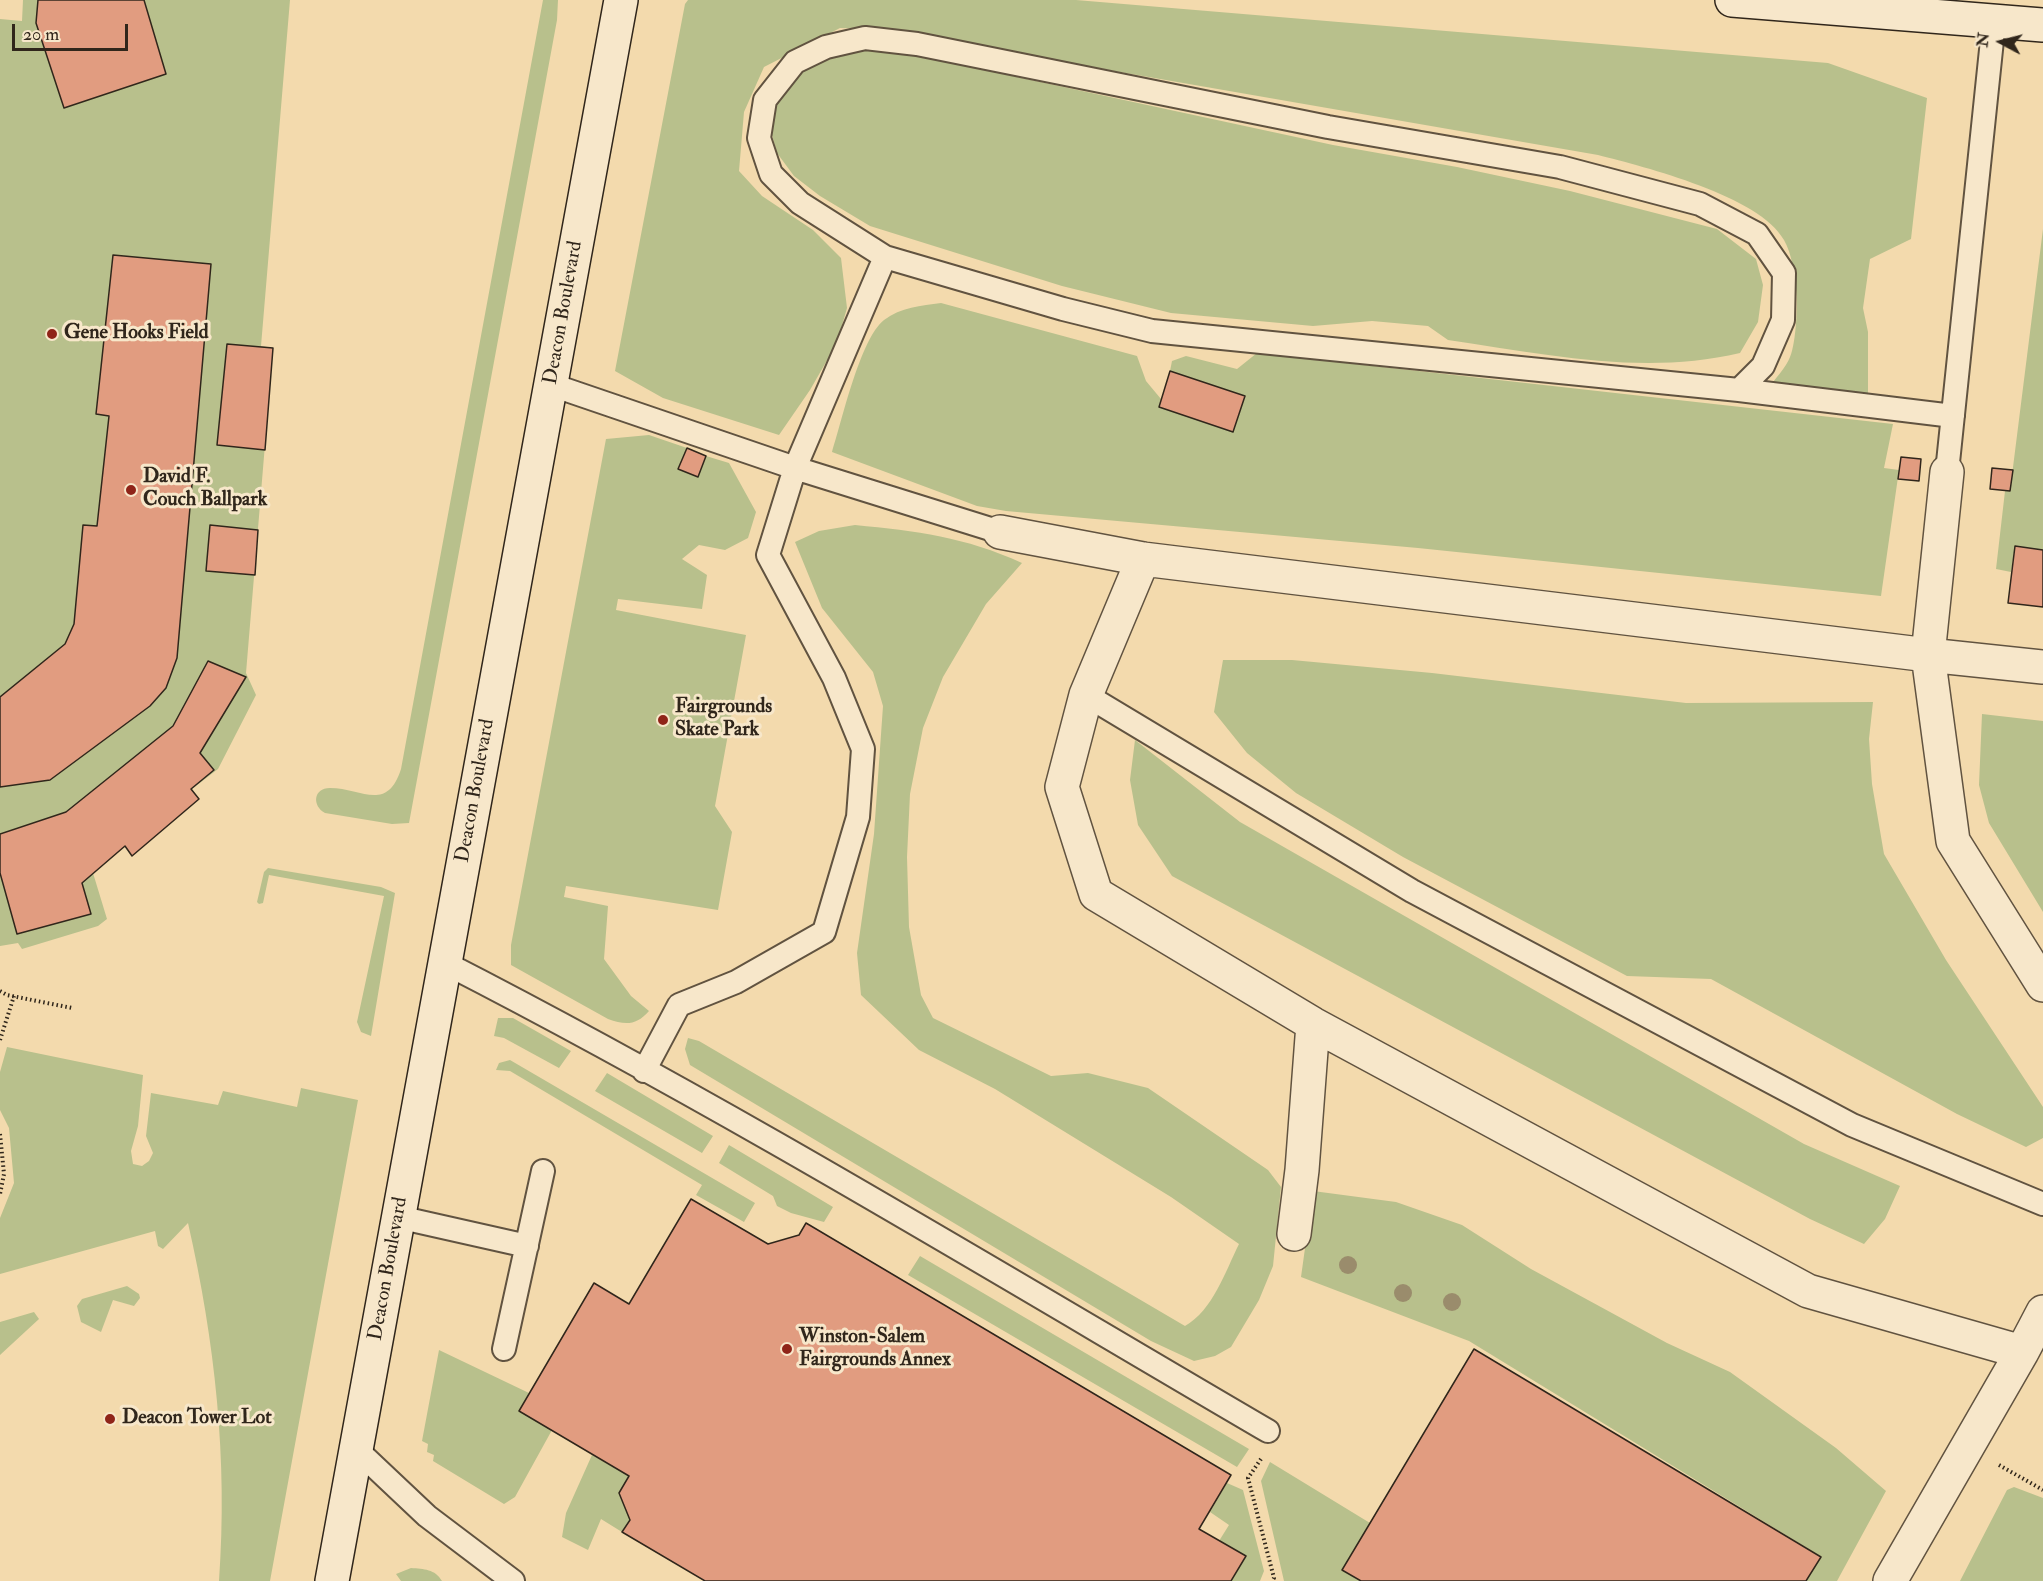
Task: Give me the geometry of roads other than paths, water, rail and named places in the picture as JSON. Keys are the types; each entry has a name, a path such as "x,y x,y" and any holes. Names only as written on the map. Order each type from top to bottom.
{"street":[{"name":"Deacon Boulevard","path":"332,1581 621,0"},
{"path":"1732,0 2043,25"},
{"path":"1947,471 1928,655 1953,841 2043,985"},
{"path":"1000,532 1143,559 2043,667"},
{"path":"1143,559 1086,695 1062,787 1096,894 1313,1024 1808,1291 2022,1352"},
{"path":"1294,1234 1302,1170 1313,1024"},
{"path":"1890,1581 1969,1447 2043,1312"}],"lane":[{"path":"1947,471 1994,21"},
{"path":"1740,390 1762,366 1783,320 1784,273 1757,234 1700,204 1560,167 1328,127 917,44 865,39 826,47 795,62 765,100 759,138 771,174 800,203 885,256 1051,306 1152,331 1740,390 1953,416"},
{"path":"644,1071 679,1005 735,982 824,932 858,817 863,749 834,678 768,555 795,468 885,256"},
{"path":"552,385 795,468 1000,532"},
{"path":"1086,695 1412,891 1464,919 1852,1125 2043,1204"},
{"path":"445,963 553,1019 1268,1431"},
{"path":"504,1349 543,1171"},
{"path":"398,1217 526,1246"},
{"path":"356,1449 427,1516 513,1581"}],"place":[{"name":"Gene Hooks Field","path":"52,334"},
{"name":"David F. Couch Ballpark","path":"131,490"},
{"name":"Fairgrounds Skate Park","path":"663,720"},
{"name":"Winston-Salem Fairgrounds Annex","path":"787,1349"},
{"name":"Deacon Tower Lot","path":"110,1419"}]}
